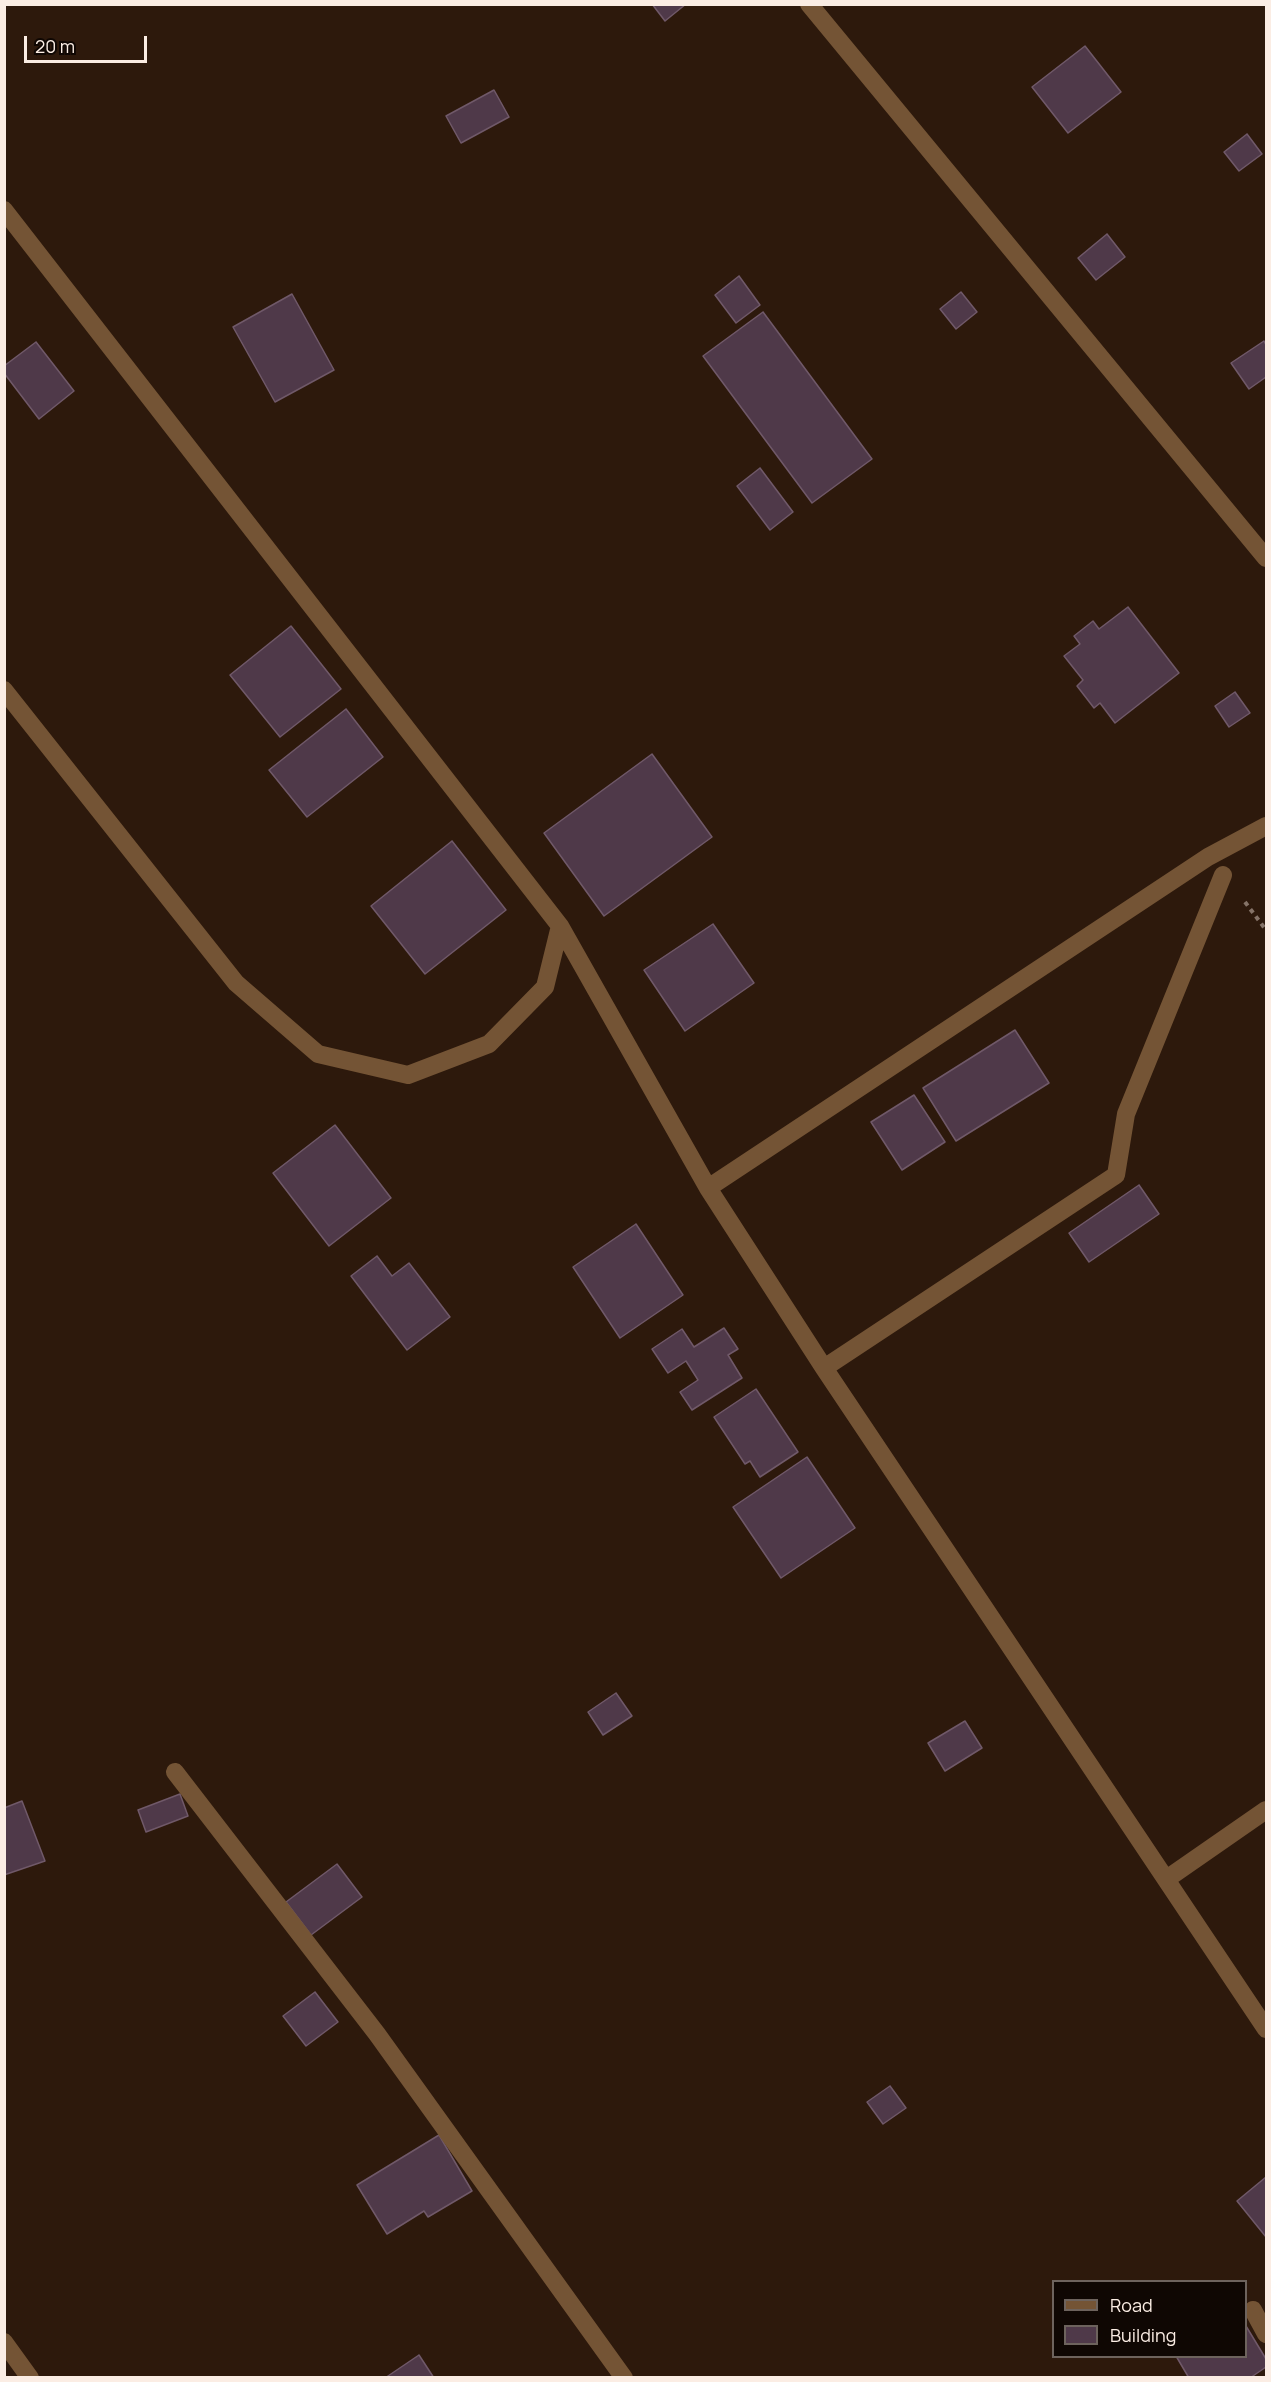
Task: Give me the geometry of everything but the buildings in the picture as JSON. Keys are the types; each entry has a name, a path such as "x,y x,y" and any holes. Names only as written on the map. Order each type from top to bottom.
{"lane":[{"path":"809,4 1266,558"},
{"path":"4,210 560,926 708,1188 825,1368 1168,1878 1266,2029"},
{"path":"4,690 236,983 318,1054 408,1075 489,1044 545,987 560,926"},
{"path":"708,1188 1208,857 1266,826"},
{"path":"825,1368 1116,1175 1126,1114 1224,875"},
{"path":"175,1772 377,2034 624,2378"},
{"path":"1168,1878 1266,1810"},
{"path":"1253,2310 1266,2334"},
{"path":"4,2342 30,2378"}]}
